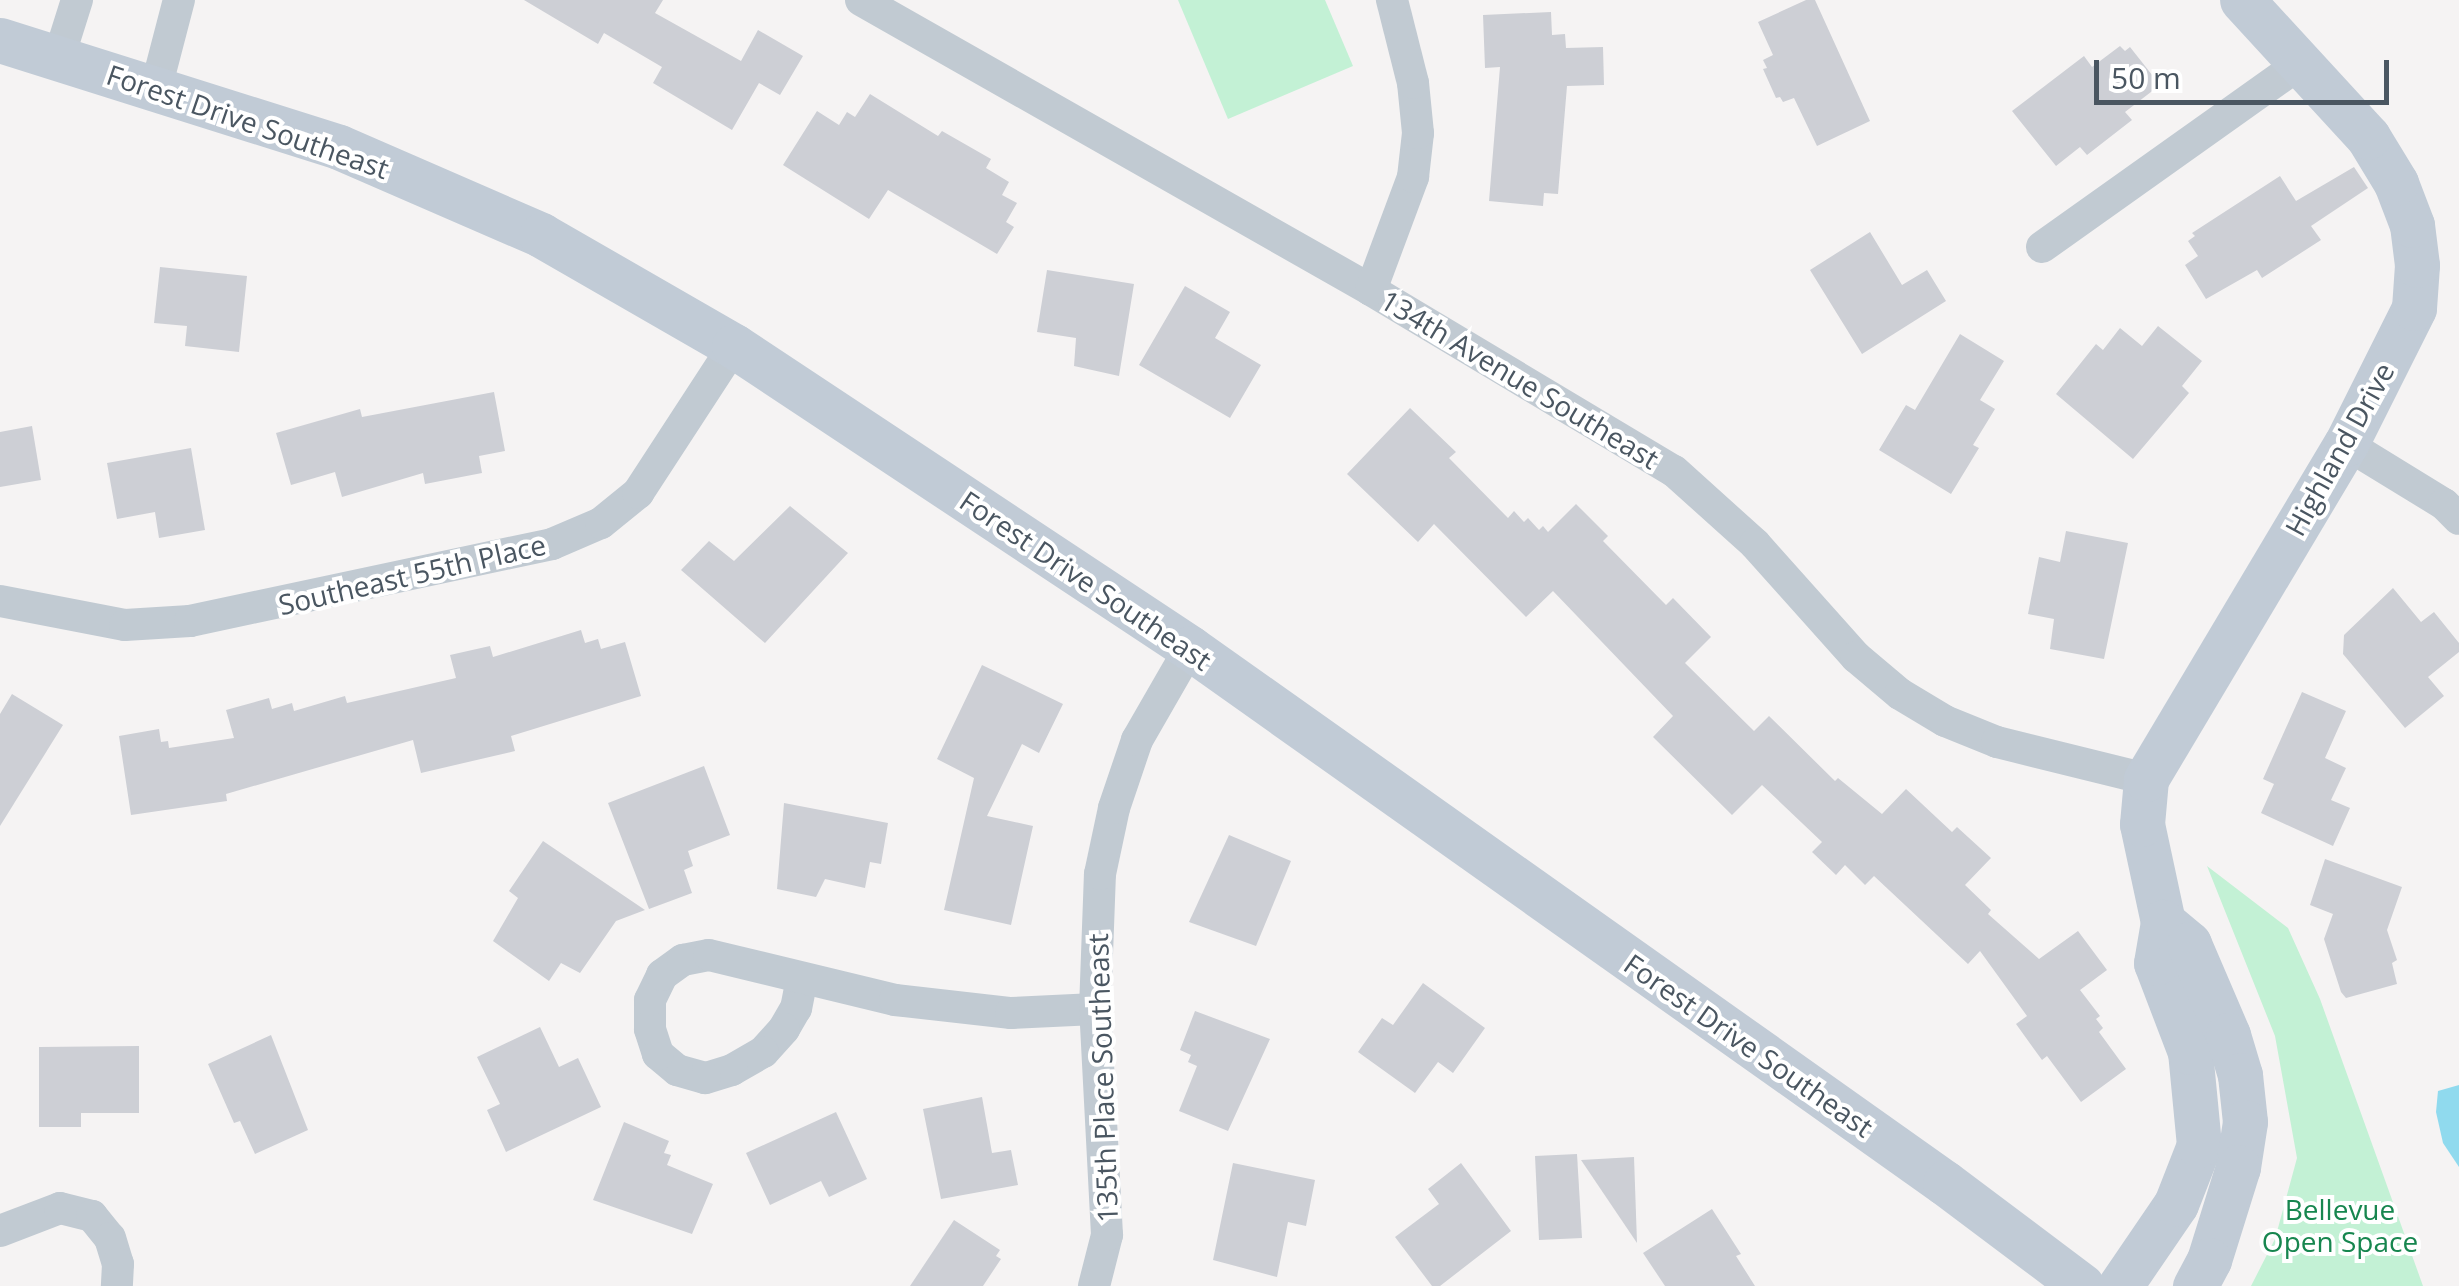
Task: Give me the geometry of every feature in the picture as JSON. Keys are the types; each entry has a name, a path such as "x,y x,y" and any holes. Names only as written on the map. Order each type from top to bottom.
{"main road":[{"name":"Highland Drive","path":"2120,1286 2176,1204 2199,1145 2190,1052 2156,963 2163,922 2142,824 2146,779 2346,444 2414,308 2417,265 2412,224 2396,183 2368,137 2242,0"},
{"name":"Forest Drive Southeast","path":"0,40 339,147 542,235 734,346 1190,648 1929,1172 2082,1286"},
{"name":"Highland Drive","path":"2163,922 2189,944 2228,1035 2240,1075 2244,1122 2233,1184 2208,1260 2195,1286"}],"street":[{"path":"59,57 76,0"},
{"path":"156,88 179,0"},
{"name":"134th Avenue Southeast","path":"862,0 1371,290 1674,471 1754,544 1856,657 1900,694 1945,720 1998,742 2146,779"},
{"path":"1371,290 1413,177 1418,133 1410,67 1392,0"},
{"path":"2042,247 2302,62"},
{"name":"Southeast 55th Place","path":"0,600 125,625 190,621 552,544 601,523 638,493 734,346"},
{"path":"2346,444 2444,504 2459,518"},
{"name":"135th Place Southeast","path":"1094,1286 1107,1235 1096,1009 1100,874 1114,808 1137,740 1190,648"},
{"path":"802,978 796,1008 784,1029 764,1052 732,1070 704,1078 677,1070 658,1054 650,1029 650,1000 662,976 682,960 709,955 896,1000 1011,1013 1096,1009"},
{"path":"0,1231 60,1208 92,1216 110,1238 118,1264 116,1286"}],"green space":[{"path":"1178,0 1325,0 1353,66 1228,119"},
{"name":"Bellevue Open Space","path":"2207,866 2288,928 2320,999 2423,1286 2251,1286 2275,1239 2297,1158 2275,1036"}],"water":[{"path":"2459,1085 2459,1167 2443,1143 2436,1112 2438,1091"}],"building":[{"path":"524,0 663,0 655,13 741,61 758,30 803,56 780,95 759,83 732,130 653,83 662,67 604,33 598,44"},
{"path":"1806,0 1815,0 1870,121 1817,146 1794,98 1783,102 1776,98 1763,69 1767,68 1763,60 1773,55 1758,22"},
{"path":"1551,12 1552,35 1565,34 1566,48 1603,47 1604,85 1567,86 1558,194 1544,193 1543,206 1489,201 1500,67 1485,68 1483,15"},
{"path":"2120,46 2125,51 2130,47 2160,85 2125,112 2132,120 2087,155 2080,147 2056,166 2012,111 2084,56 2092,67"},
{"path":"870,94 938,136 942,131 991,159 986,168 1009,182 1002,195 1017,203 1006,222 1014,227 997,254 888,190 869,219 783,165 817,111 839,125 847,112 855,117"},
{"path":"2354,167 2368,188 2311,226 2321,240 2262,278 2257,270 2206,299 2185,265 2198,256 2188,241 2195,236 2192,233 2280,176 2296,201"},
{"path":"1870,232 1902,285 1927,270 1946,301 1862,354 1810,270"},
{"path":"160,267 247,276 239,352 185,346 187,326 154,323"},
{"path":"1047,270 1134,284 1119,376 1074,366 1076,338 1037,332"},
{"path":"1185,286 1230,312 1215,338 1261,365 1230,418 1139,365"},
{"path":"2158,326 2202,361 2182,386 2189,393 2133,459 2056,394 2096,344 2103,350 2120,328 2142,346"},
{"path":"1960,334 2004,361 1980,400 1995,409 1973,445 1979,448 1951,494 1879,450 1906,405 1915,410"},
{"path":"494,392 505,451 479,456 482,473 425,484 423,473 342,497 335,472 291,485 276,433 360,409 362,417"},
{"path":"1410,408 1456,452 1449,458 1508,518 1514,511 1524,522 1528,518 1539,530 1543,526 1548,532 1576,504 1608,536 1603,541 1666,605 1673,598 1711,637 1685,663 1754,731 1769,716 1835,781 1838,778 1882,814 1906,789 1952,832 1957,827 1991,858 1965,885 1991,910 1988,914 2039,959 2078,931 2107,970 2080,990 2100,1016 2096,1019 2103,1028 2099,1032 2126,1069 2081,1102 2047,1056 2042,1060 2016,1024 2027,1016 1980,951 1968,964 1874,876 1865,885 1845,865 1836,875 1812,852 1822,842 1762,785 1732,815 1653,737 1673,716 1553,591 1526,617 1434,524 1418,542 1347,474"},
{"path":"32,426 41,480 0,487 0,432"},
{"path":"191,448 205,530 159,538 155,512 117,519 107,463"},
{"path":"790,506 848,553 765,643 681,570 709,541 734,561"},
{"path":"2066,531 2128,543 2104,659 2050,649 2054,619 2028,614 2039,557 2060,562"},
{"path":"2393,588 2421,622 2434,612 2459,643 2459,652 2428,677 2444,696 2405,728 2343,654 2344,635"},
{"path":"581,630 585,643 598,639 601,649 625,642 641,696 511,736 515,751 421,773 413,740 226,794 227,801 131,815 119,736 159,729 161,742 168,741 169,748 234,738 226,710 269,698 272,709 292,703 294,711 345,696 347,703 456,678 450,655 490,646 493,657"},
{"path":"982,665 1063,704 1039,753 1022,744 987,816 1033,826 1011,925 944,910 974,778 937,759"},
{"path":"2302,692 2346,711 2325,758 2346,768 2331,800 2350,808 2333,846 2261,813 2274,784 2263,779"},
{"path":"12,694 63,725 0,826 0,714"},
{"path":"704,766 730,835 688,851 693,866 684,870 692,893 649,909 608,803"},
{"path":"784,803 888,823 881,864 870,862 865,888 825,879 816,897 777,889"},
{"path":"1229,835 1291,861 1256,946 1189,922"},
{"path":"543,841 645,910 616,921 580,973 561,963 549,981 493,941 518,898 509,891"},
{"path":"2325,859 2402,887 2387,930 2397,960 2392,963 2397,984 2346,998 2341,992 2324,939 2333,914 2310,905"},
{"path":"1423,983 1485,1028 1453,1073 1438,1062 1415,1093 1358,1052 1382,1018 1393,1025"},
{"path":"1195,1011 1270,1039 1228,1131 1179,1111 1197,1066 1188,1062 1191,1055 1180,1050"},
{"path":"540,1027 559,1067 578,1058 601,1107 506,1152 487,1110 500,1104 477,1057"},
{"path":"271,1035 308,1130 255,1154 240,1121 234,1123 208,1064"},
{"path":"139,1046 139,1113 81,1113 81,1127 39,1127 39,1047"},
{"path":"982,1097 992,1153 1011,1150 1018,1185 941,1199 923,1109"},
{"path":"836,1112 867,1179 829,1197 821,1181 770,1205 746,1153"},
{"path":"624,1122 669,1141 664,1153 671,1155 667,1165 713,1184 692,1234 593,1200"},
{"path":"1577,1154 1582,1238 1539,1240 1535,1156"},
{"path":"1634,1157 1637,1243 1581,1160"},
{"path":"1233,1163 1315,1180 1306,1226 1288,1222 1277,1277 1213,1260"},
{"path":"1461,1163 1511,1231 1440,1286 1432,1286 1395,1237 1439,1204 1428,1189"},
{"path":"1712,1209 1741,1254 1736,1256 1755,1286 1665,1286 1643,1253"},
{"path":"954,1220 1000,1250 996,1256 1001,1259 983,1286 910,1286"}]}
